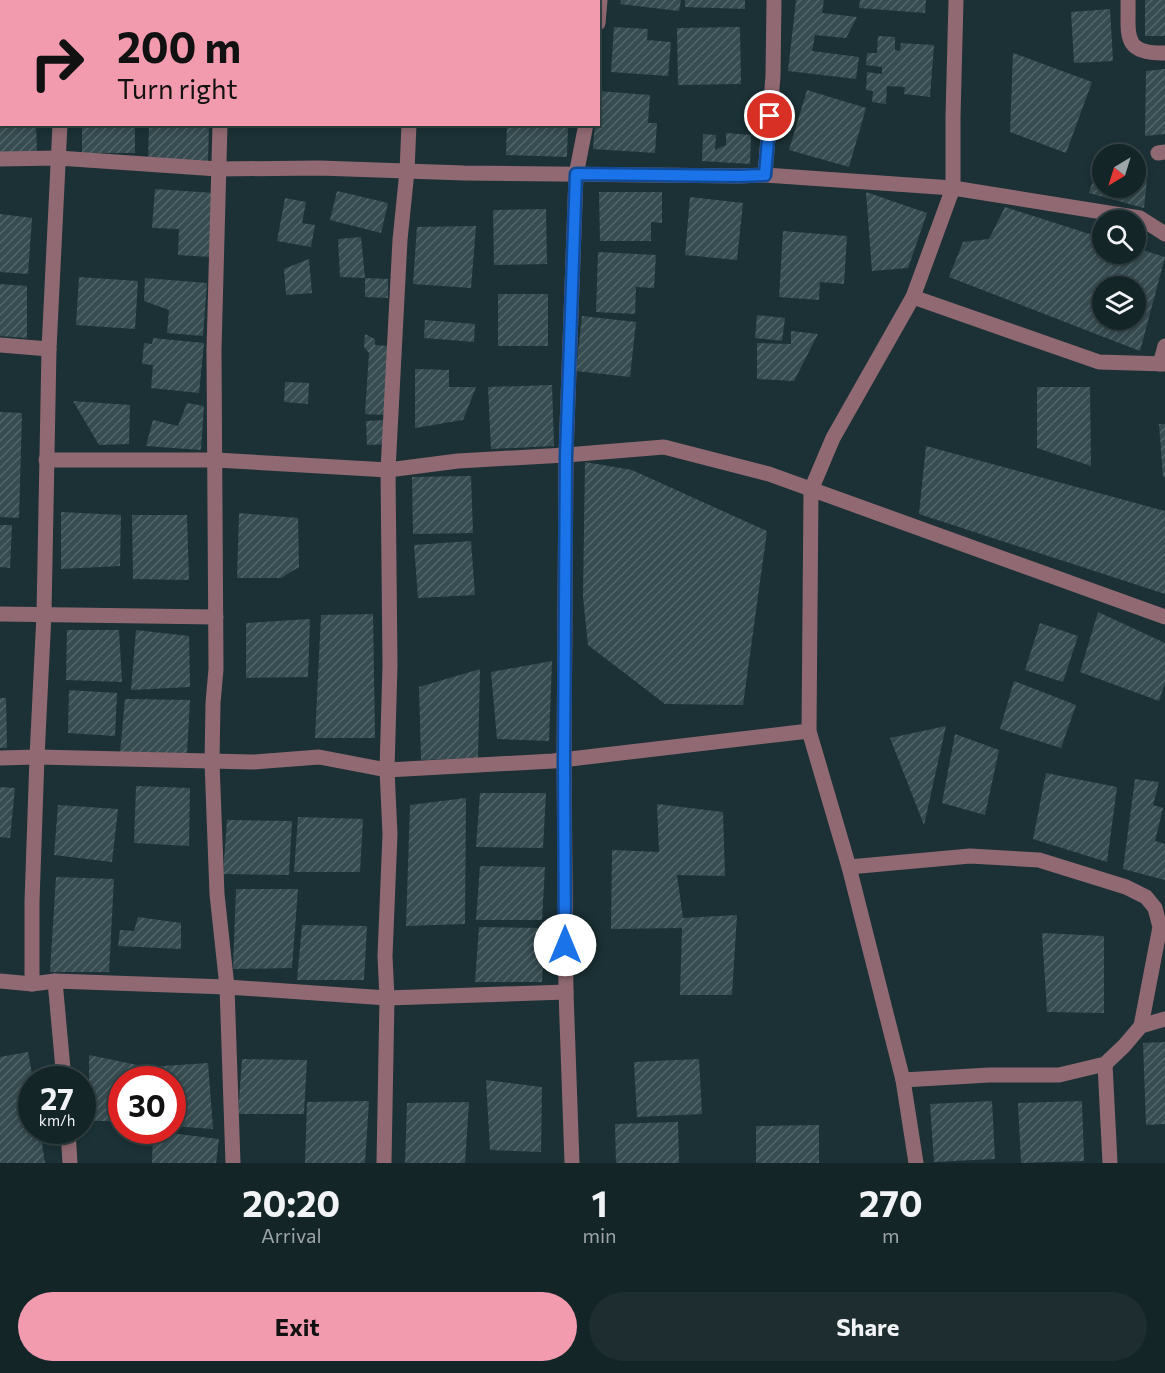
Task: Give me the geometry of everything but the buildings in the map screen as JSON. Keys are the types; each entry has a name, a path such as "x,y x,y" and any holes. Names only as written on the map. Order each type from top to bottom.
{"street":[{"path":"765,175 773,76 774,0"},
{"path":"916,1163 903,1080 849,867 809,731 811,490 832,438 913,297 953,188 956,0"},
{"path":"1128,0 1129,40 1133,46 1141,51 1165,53"},
{"path":"32,984 32,902 44,614 46,460 60,126"},
{"path":"220,126 214,350 216,669 212,762 217,894 227,987 234,1163"},
{"path":"384,1163 390,834 387,770 390,665 388,470 400,240 409,126"},
{"path":"570,1162 564,760 566,455 576,174 586,126"},
{"path":"0,159 58,158 219,169 319,168 576,174 765,175 953,188 1140,218 1165,234"},
{"path":"913,297 1099,362 1163,364 1165,346"},
{"path":"0,345 50,349"},
{"path":"46,460 216,460 388,470 458,461 663,447 769,474 1165,617"},
{"path":"0,614 216,616"},
{"path":"0,758 253,762 319,757 387,770 564,760 809,731"},
{"path":"849,867 970,856 1039,860 1126,887 1146,897 1155,908 1160,927 1141,1026 1105,1064 1059,1075 989,1075 903,1080"},
{"path":"0,981 32,984 56,981 227,987 387,998 566,992"},
{"path":"56,981 63,1066"},
{"path":"1141,1026 1165,1019"},
{"path":"1105,1064 1110,1163"},
{"path":"69,1144 70,1163"}],"route":[{"path":"565,945 566,455 576,174 765,175 770,116"}]}
